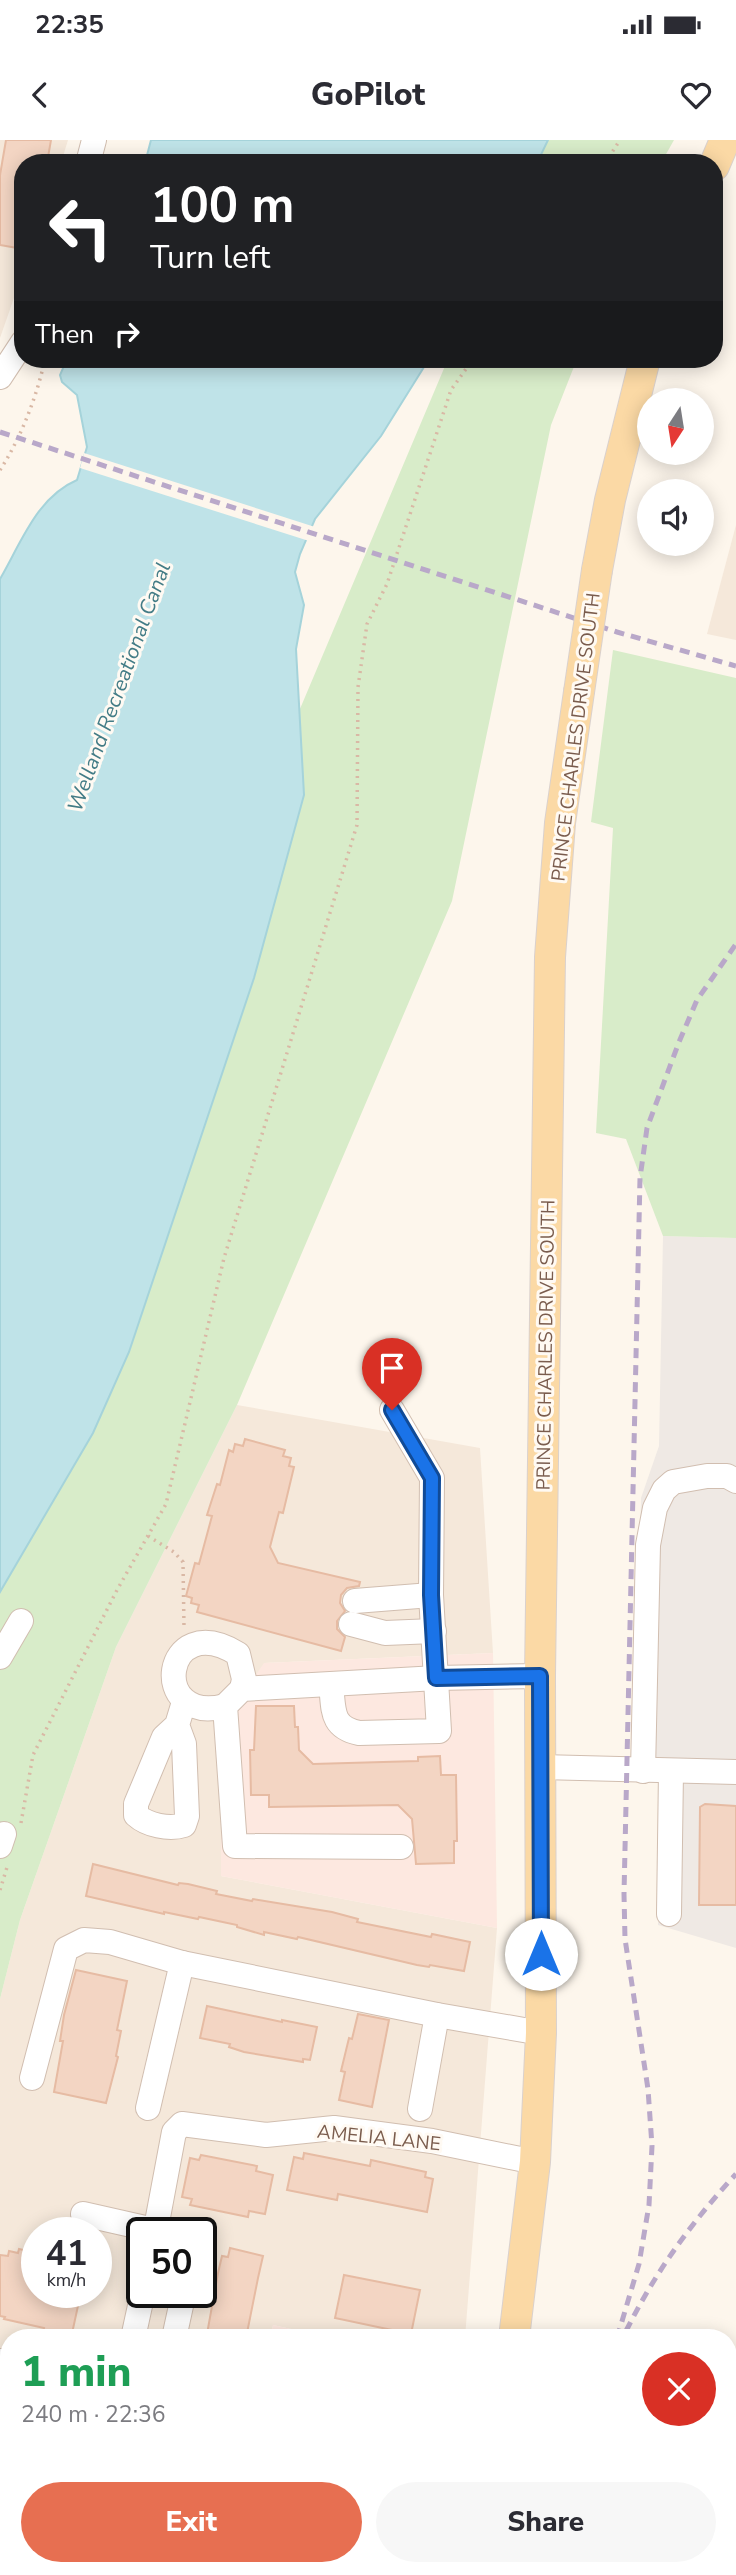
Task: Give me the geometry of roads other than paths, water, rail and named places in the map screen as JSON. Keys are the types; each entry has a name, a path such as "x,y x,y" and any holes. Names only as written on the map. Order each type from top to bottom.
{"main road":[{"name":"PRINCE CHARLES DRIVE SOUTH","path":"515,2329 535,2162 541,2034 540,1676 550,957 560,822 597,570 610,500 643,368"}],"street":[{"path":"0,377 14,356"},
{"path":"331,1685 335,1720 346,1730 359,1733 439,1731 431,1595 432,1478 392,1410"},
{"path":"643,1771 648,1545 655,1508 664,1490 673,1482 707,1476 727,1476 736,1481"},
{"path":"431,1595 353,1612 385,1633 434,1632"},
{"path":"0,1657 21,1621"},
{"path":"199,1642 228,1648 238,1654 244,1679 242,1689 225,1706 180,1714 173,1674 178,1659 186,1648 199,1642"},
{"path":"242,1689 436,1678 540,1676"},
{"path":"225,1706 235,1846 401,1847"},
{"path":"541,1767 736,1772"},
{"path":"669,1914 671,1771"},
{"path":"32,2078 66,1949 85,1940 110,1942 182,1963 541,2034"},
{"path":"148,2108 182,1963"},
{"path":"420,2109 437,2015"},
{"name":"AMELIA LANE","path":"161,2217 174,2132 182,2124 266,2135 334,2128 432,2141 535,2162"},
{"path":"83,2214 126,2224"},
{"path":"135,2329 140,2308"},
{"path":"176,2329 181,2308"}],"water":[{"path":"151,140 548,140 541,154 147,154"},
{"name":"Welland Recreational Canal","path":"63,368 423,368 381,436 315,519 300,554 295,572 304,605 296,649 304,795 254,978 129,1352 93,1433 0,1592 0,579 41,509 63,488 77,480 87,447 77,395 62,382 60,375"}],"railway":[{"path":"0,432 617,632 736,666"},
{"path":"620,2329 639,2264 649,2205 652,2146 648,2089 625,1939 624,1894 640,1178 647,1128 679,1042 697,1000 736,944"},
{"path":"627,2329 675,2248 736,2174"}]}
